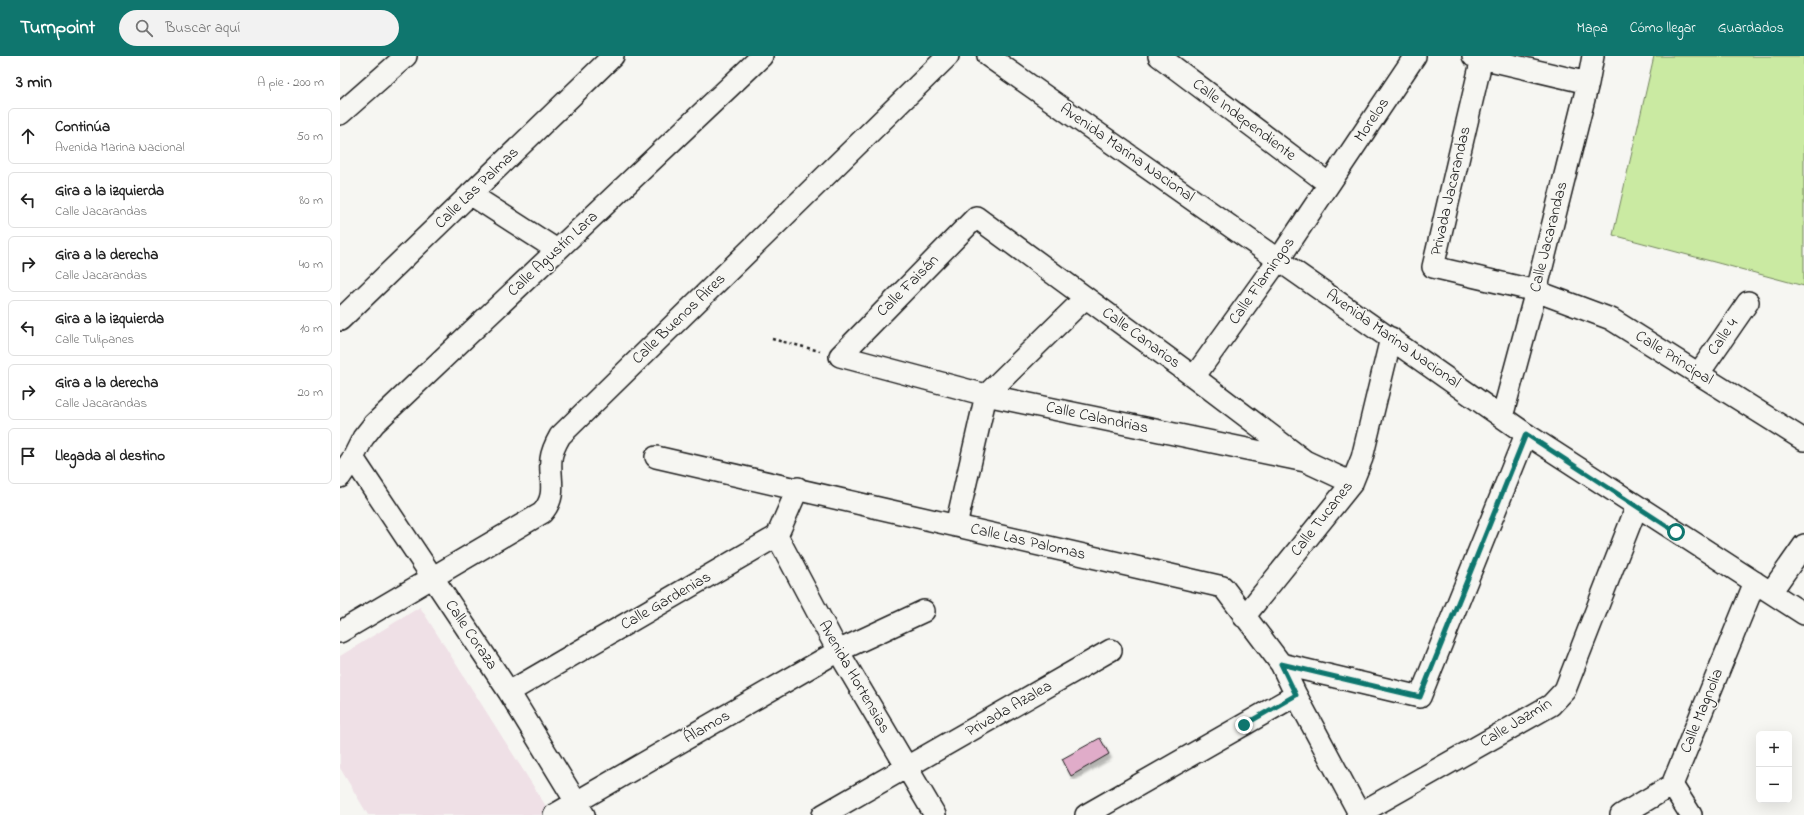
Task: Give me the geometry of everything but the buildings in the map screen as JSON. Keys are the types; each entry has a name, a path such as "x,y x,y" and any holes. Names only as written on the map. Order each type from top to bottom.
{"street":[{"path":"340,114 406,56"},
{"name":"Calle Las Palmas","path":"340,320 613,56"},
{"name":"Calle Agustín Lara","path":"340,477 353,458 363,438 374,424 762,56"},
{"name":"Calle Buenos Aires","path":"340,632 542,513 549,504 552,493 551,459 553,447 560,436 948,56"},
{"name":"Calle Independiente","path":"1159,56 1329,184"},
{"name":"Morelos","path":"1329,184 1415,56"},
{"name":"Calle Jacarandas","path":"1502,417 1536,291 1588,83 1593,56"},
{"path":"1478,57 1588,83"},
{"name":"Privada Jacarandas","path":"1478,57 1433,267 1536,291"},
{"name":"Avenida Marina Nacional","path":"999,59 1526,434 1804,614"},
{"name":"Calle Flamingos","path":"1194,377 1279,259 1329,184"},
{"path":"470,194 557,250"},
{"name":"Calle Canarios","path":"976,217 1194,377 1305,461"},
{"name":"Calle Faisán","path":"840,356 976,217"},
{"name":"Calle Principal","path":"1536,291 1612,319 1803,437"},
{"path":"956,526 986,395 1085,298"},
{"name":"Calle 4","path":"1699,372 1748,302"},
{"name":"Calle Tucanes","path":"1244,617 1352,483 1362,458 1391,338"},
{"name":"Calle Calandrias","path":"840,356 986,395 1305,461 1352,483"},
{"path":"1281,664 1420,697 1526,434"},
{"name":"Calle Las Palomas","path":"656,457 798,488 1223,587 1244,617 1281,664 1359,814"},
{"name":"Calle Coraza","path":"353,458 509,692 580,809"},
{"path":"777,536 798,488"},
{"name":"Calle Jazmín","path":"1359,814 1551,705 1565,690 1637,506"},
{"name":"Avenida Hortensias","path":"777,536 838,651 935,815"},
{"name":"Calle Gardenias","path":"509,692 777,536"},
{"name":"Calle Magnolia","path":"1672,785 1763,587 1804,546"},
{"name":"Álamos","path":"554,815 580,809 838,651 924,611"},
{"name":"Privada Azalea","path":"823,815 1111,650"},
{"path":"1086,815 1296,695"},
{"path":"1621,815 1672,785 1691,815"}],"path":[{"path":"772,339 840,356"}],"shaded area":[{"path":"420,607 549,811 541,815 368,815 340,768 340,656"}],"green space":[{"path":"1654,56 1804,56 1804,286 1613,235"}],"route":[{"path":"1244,725 1296,695 1281,664 1420,697 1526,434 1676,532"}]}
